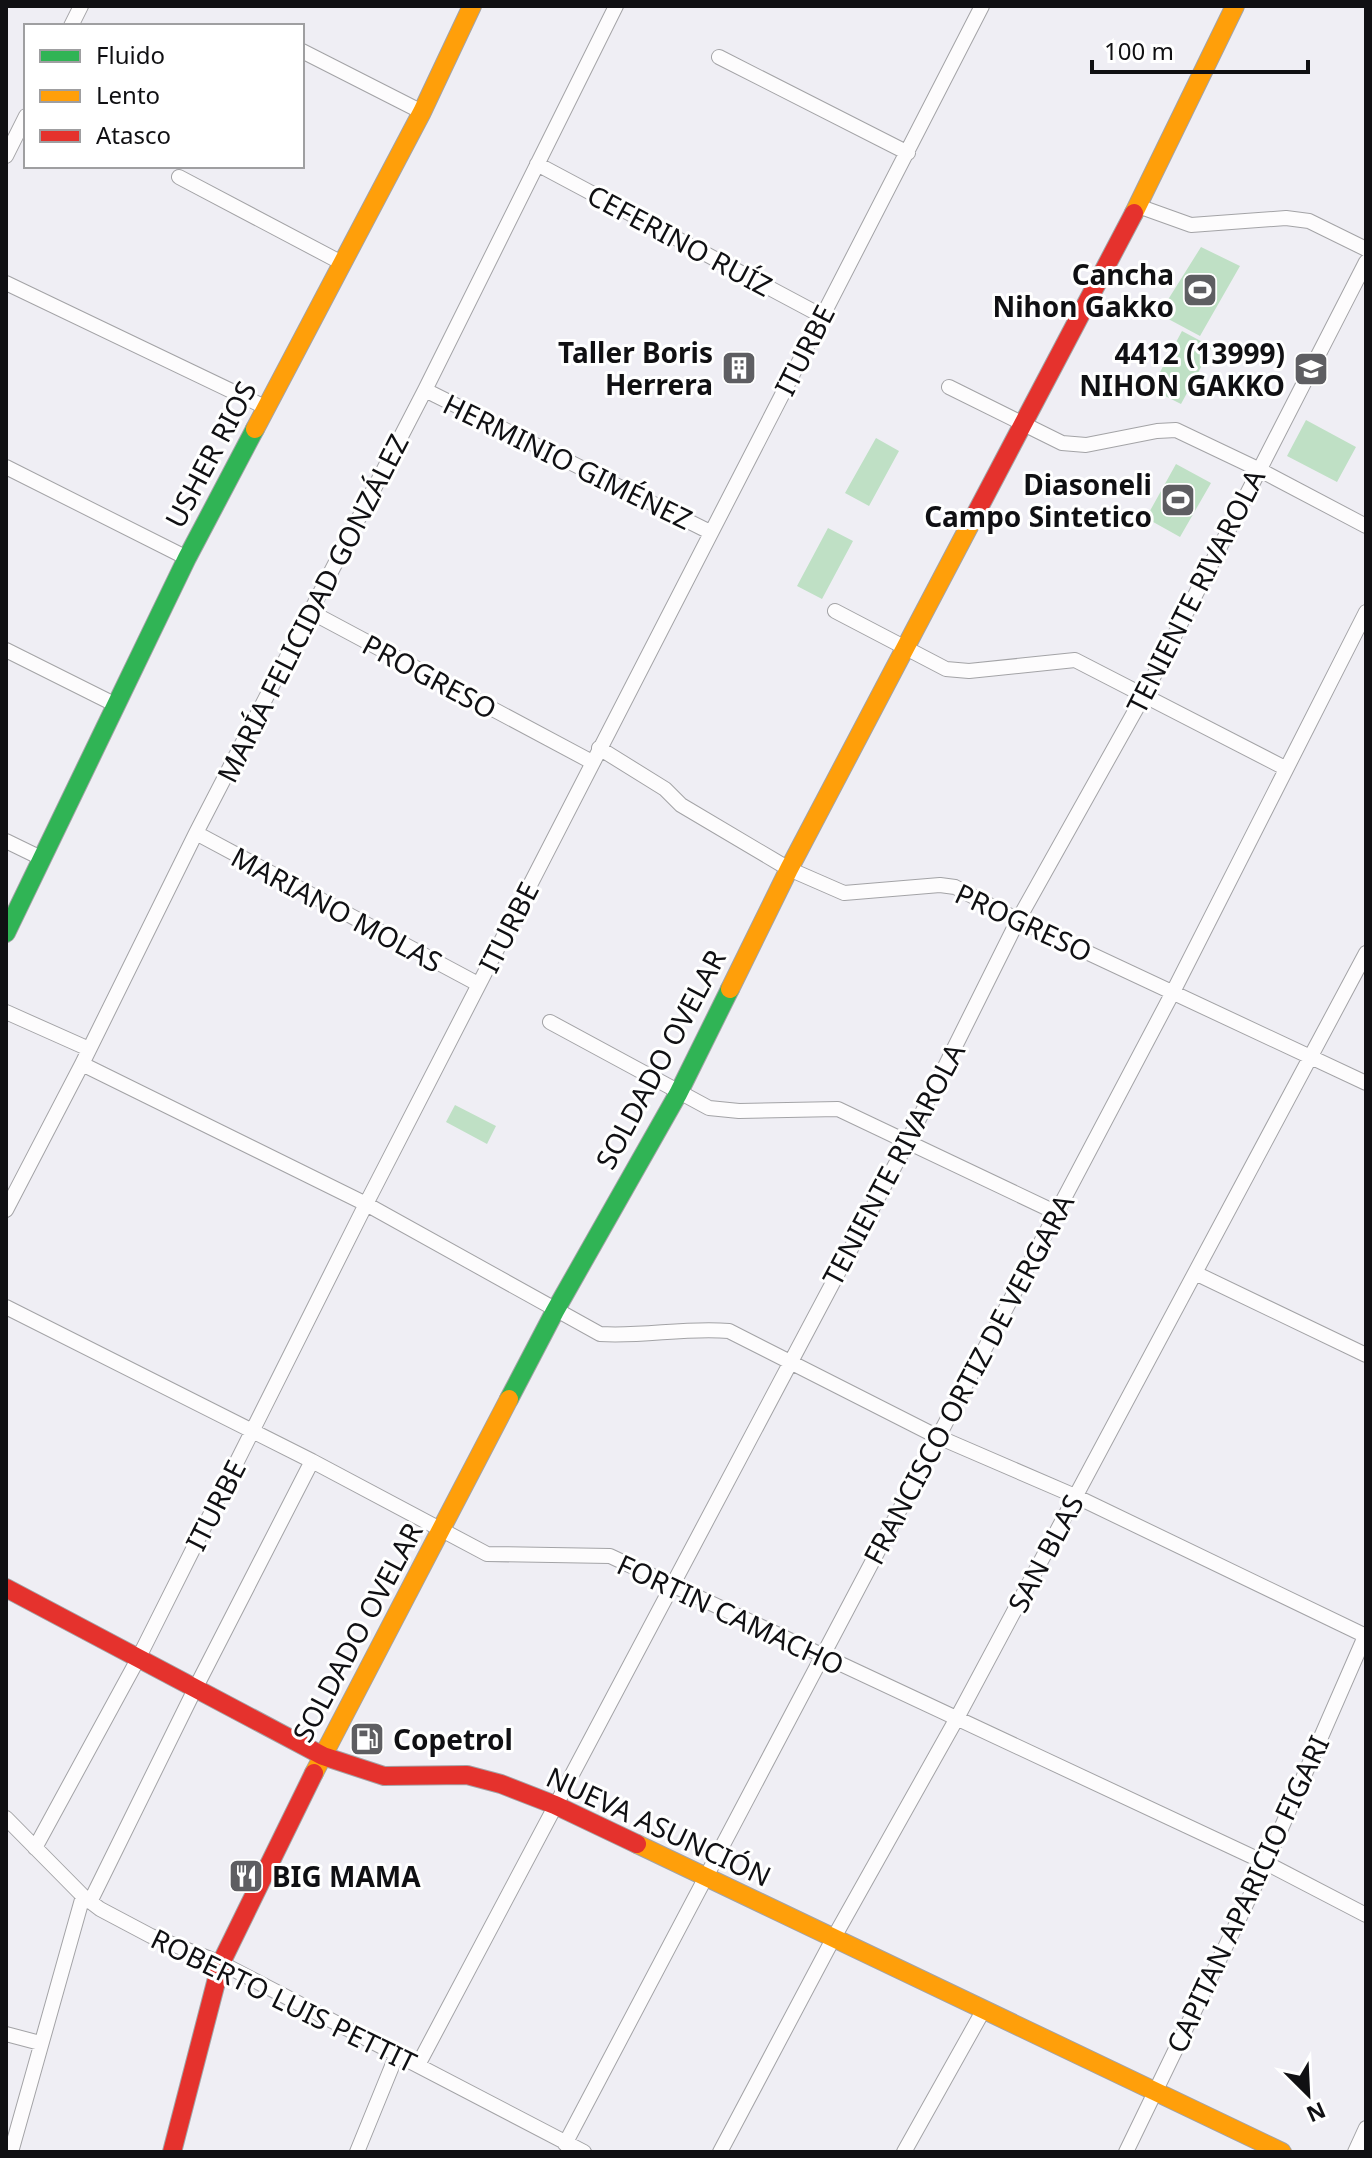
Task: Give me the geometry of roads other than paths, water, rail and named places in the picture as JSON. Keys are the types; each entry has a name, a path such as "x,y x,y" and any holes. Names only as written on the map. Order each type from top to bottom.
{"street":[{"path":"72,24 81,6"},
{"name":"USHER RIOS","path":"6,933 187,558 422,112 472,6"},
{"name":"MARÍA FELICIDAD GONZÁLEZ","path":"6,1210 425,390 616,6"},
{"name":"ITURBE","path":"35,1848 138,1659 478,984 982,6"},
{"name":"SOLDADO OVELAR","path":"172,2152 221,1963 323,1756 555,1311 678,1094 789,869 1138,206 1235,6"},
{"path":"304,52 422,112"},
{"path":"719,57 908,153"},
{"path":"6,156 24,120"},
{"name":"CEFERINO RUÍZ","path":"537,164 822,316"},
{"path":"179,177 342,263"},
{"path":"1138,206 1191,225 1286,218 1309,221 1366,249"},
{"name":"TENIENTE RIVAROLA","path":"418,2065 908,1141 1018,920 1144,695 1366,262"},
{"path":"6,283 267,408"},
{"path":"949,387 1062,443 1086,445 1176,430 1366,526"},
{"name":"HERMINIO GIMÉNEZ","path":"425,390 710,532"},
{"path":"6,467 187,558"},
{"path":"835,611 946,669 969,671 1075,660 1285,768"},
{"name":"PROGRESO","path":"311,612 592,762"},
{"name":"FRANCISCO ORTIZ DE VERGARA","path":"565,2144 1173,992 1366,612"},
{"path":"6,650 116,705"},
{"name":"PROGRESO","path":"599,748 665,789 681,805 789,869 844,893 940,885 955,887 1018,920 1366,1083"},
{"name":"MARIANO MOLAS","path":"196,833 478,984"},
{"path":"6,841 43,859"},
{"name":"SAN BLAS","path":"720,2152 833,1939 957,1718 1366,953"},
{"path":"6,1012 89,1049"},
{"path":"550,1022 678,1094 709,1108 739,1111 838,1109 1057,1213"},
{"path":"82,1064 366,1204 600,1334 704,1329 729,1331 936,1436 1075,1496 1366,1635"},
{"path":"1195,1273 1366,1355"},
{"name":"FORTIN CAMACHO","path":"6,1307 312,1461 487,1554 610,1556 1266,1863 1366,1915"},
{"path":"11,2152 40,2043 86,1899 312,1461"},
{"name":"NUEVA ASUNCIÓN","path":"6,1588 323,1756 384,1776 467,1775 501,1784 555,1805 1282,2152"},
{"name":"CAPITAN APARICIO FIGARI","path":"1126,2152 1266,1863 1366,1635"},
{"name":"ROBERTO LUIS PETTIT","path":"6,1818 86,1899 151,1936 221,1963 584,2152"},
{"path":"904,2152 983,2011"},
{"path":"6,2034 40,2043"},
{"path":"357,2152 397,2054"},
{"path":"1355,2152 1366,2128"}],"place":[{"name":"Cancha Nihon Gakko","path":"1200,290"},
{"name":"Taller Boris Herrera","path":"739,368"},
{"name":"4412 (13999) NIHON GAKKO","path":"1311,369"},
{"name":"Diasoneli Campo Sintetico","path":"1178,500"},
{"name":"Copetrol","path":"367,1739"},
{"name":"BIG MAMA","path":"246,1876"}]}
